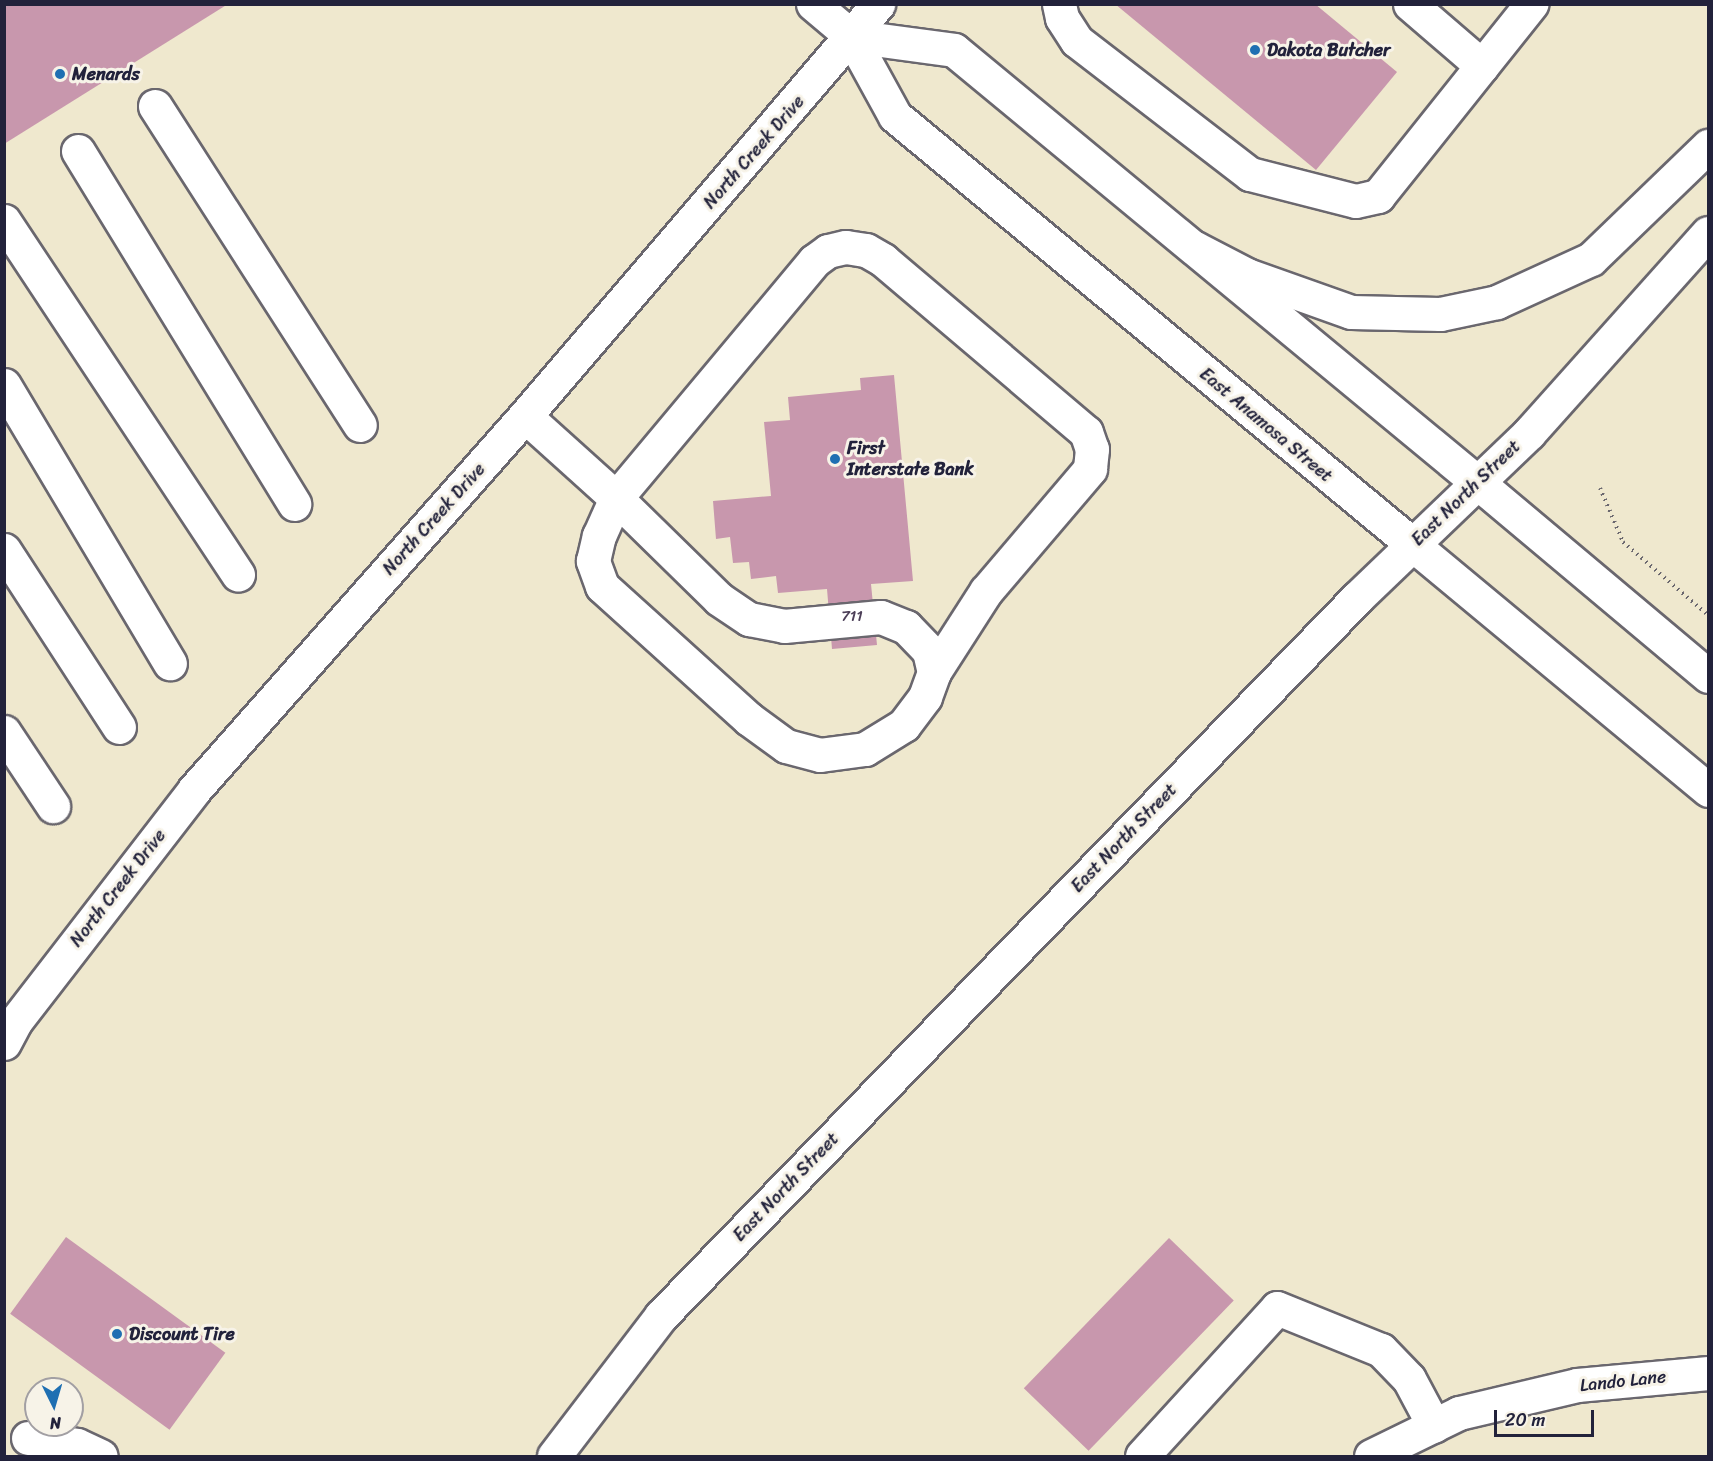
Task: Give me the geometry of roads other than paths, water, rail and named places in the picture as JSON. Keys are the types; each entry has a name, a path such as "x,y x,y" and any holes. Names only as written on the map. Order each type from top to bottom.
{"street":[{"name":"East Anamosa Street","path":"813,4 851,36 895,116 1708,790"},
{"name":"North Creek Drive","path":"4,1043 15,1022 194,790 525,416 878,4"},
{"path":"1059,4 1062,18 1077,41 1250,174 1356,201 1378,196 1531,4"},
{"path":"1410,4 1482,66"},
{"path":"851,36 954,50 1708,676"},
{"path":"155,106 360,425"},
{"path":"1195,248 1247,275 1351,312 1440,314 1497,302 1591,260 1708,146"},
{"path":"78,151 294,504"},
{"path":"4,221 238,575"},
{"name":"East North Street","path":"554,1456 661,1316 1412,544 1528,433 1708,232"},
{"path":"846,247 866,250 882,260 1086,432 1092,449 1090,470 986,591 934,672 925,697 904,725 866,749 820,754 786,746 749,719 602,586 593,561 616,498 814,261 828,251 846,247"},
{"path":"4,386 170,663"},
{"path":"525,416 616,498 719,599 748,619 784,626 881,617 906,627 929,651 934,672"},
{"path":"4,550 119,727"},
{"path":"4,732 53,806"},
{"path":"1142,1456 1277,1308 1382,1350 1409,1378 1434,1426"},
{"name":"Lando Lane","path":"1371,1456 1460,1413 1577,1385 1708,1373"},
{"path":"24,1442 77,1444 101,1456"}],"place":[{"name":"Dakota Butcher","path":"1255,50"},
{"name":"Menards","path":"60,74"},
{"name":"First Interstate Bank","path":"835,459"},
{"name":"Discount Tire","path":"117,1334"}]}
